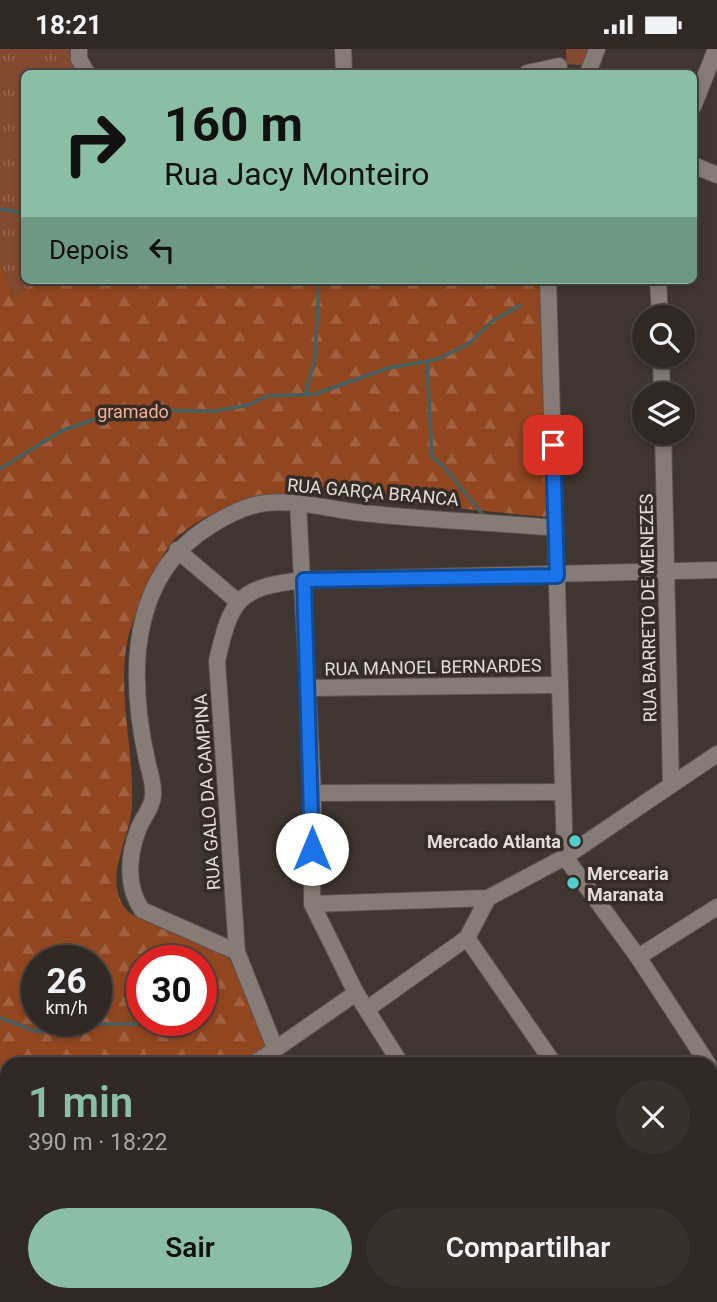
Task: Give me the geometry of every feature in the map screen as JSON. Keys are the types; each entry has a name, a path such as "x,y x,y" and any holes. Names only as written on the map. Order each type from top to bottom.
{"street":[{"path":"79,49 79,59 85,70"},
{"path":"343,49 344,70"},
{"path":"558,49 561,70"},
{"path":"589,70 597,49"},
{"path":"697,97 716,49"},
{"path":"697,167 717,175"},
{"path":"548,284 565,857 638,957 703,1057"},
{"path":"659,284 660,305"},
{"name":"RUA BARRETO DE MENEZES","path":"663,445 671,784"},
{"path":"298,502 313,793 312,904 356,993 397,1057"},
{"name":"RUA GARÇA BRANCA","path":"237,952 142,910 135,900 130,883 135,841 153,797 142,736 139,634 142,615 177,550 190,538 229,515 264,503 298,502 355,512 556,528"},
{"path":"177,550 237,601 268,584 304,580 557,576 717,570"},
{"name":"RUA GALO DA CAMPINA","path":"237,601 225,625 216,661 237,952 275,1048"},
{"name":"RUA MANOEL BERNARDES","path":"307,688 560,685"},
{"path":"312,904 488,898 565,857 717,754"},
{"path":"313,793 563,792"},
{"path":"367,1010 467,938 488,898"},
{"path":"638,957 717,907"},
{"path":"467,938 549,1057"},
{"path":"263,1057 356,993"}],"green space":[{"path":"0,49 78,49 84,70 21,70 21,284 31,284 14,298 0,263"},
{"path":"566,49 589,49 582,65 566,64"},
{"name":"gramado","path":"0,263 14,298 31,284 546,284 547,517 299,493 266,497 218,511 189,528 172,542 142,600 130,632 124,668 132,804 119,862 117,890 131,914 202,945 126,945 126,1036 217,1036 217,952 229,957 267,1046 254,1057 0,1057"}],"waterway":[{"path":"0,209 21,212"},
{"path":"305,395 315,358 319,284"},
{"path":"0,469 61,431 104,416 137,410 216,411 248,405 267,396 315,394 388,368 438,359 470,343 491,322 520,305"},
{"path":"427,362 432,457 444,467 484,516"},
{"path":"0,1018 38,1032 87,1024 126,1024"}],"place":[{"name":"Mercado Atlanta","path":"575,841"},
{"name":"Mercearia Maranata","path":"573,883"}],"route":[{"path":"312,849 313,793 304,580 557,576 553,445"}]}
